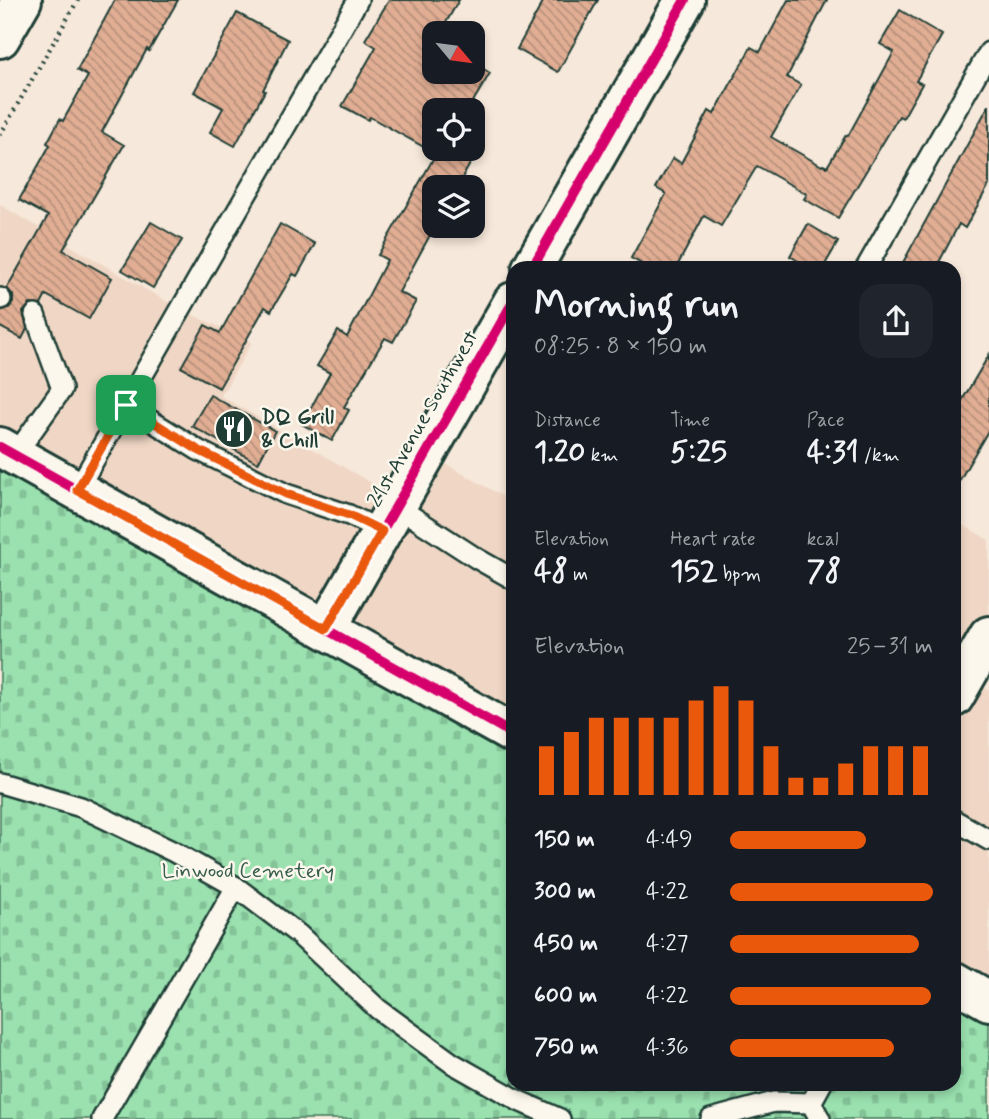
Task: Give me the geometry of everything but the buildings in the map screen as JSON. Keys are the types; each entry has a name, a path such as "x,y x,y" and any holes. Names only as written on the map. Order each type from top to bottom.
{"street":[{"path":"0,38 22,0"},
{"path":"536,261 685,0"},
{"name":"21st Avenue Southwest","path":"326,629 506,314"},
{"path":"7,451 506,730"},
{"path":"961,685 989,636"},
{"path":"961,985 989,1000"}],"lane":[{"path":"77,490 358,0"},
{"path":"870,261 989,51"},
{"path":"7,451 62,388 35,315"},
{"path":"126,405 198,450 286,494 349,515 389,518 506,575"},
{"path":"0,783 81,807 174,852 236,887 298,934 378,1009 452,1063 519,1101 560,1119"},
{"path":"961,824 989,839"},
{"path":"102,1119 236,887"},
{"path":"711,1119 774,1102 816,1111 820,1091"}],"path":[{"path":"0,135 78,0"}],"shaded area":[{"path":"0,205 180,309 252,342 221,396 399,499 426,453 506,498 506,730 0,447"},
{"path":"961,524 989,540 989,636 965,677 989,690 989,1001 961,985"}],"green space":[{"name":"Linwood Cemetery","path":"0,447 506,730 506,1091 961,1091 961,985 989,1001 989,1119 0,1119"}],"cycle path":[{"path":"536,261 685,0"},
{"path":"326,629 506,314"},
{"path":"0,447 506,730"}],"place":[{"name":"DQ Grill & Chill","path":"234,429"}],"route":[{"path":"126,405 198,450 286,494 349,515 382,531 326,629 77,490 126,405"}]}
